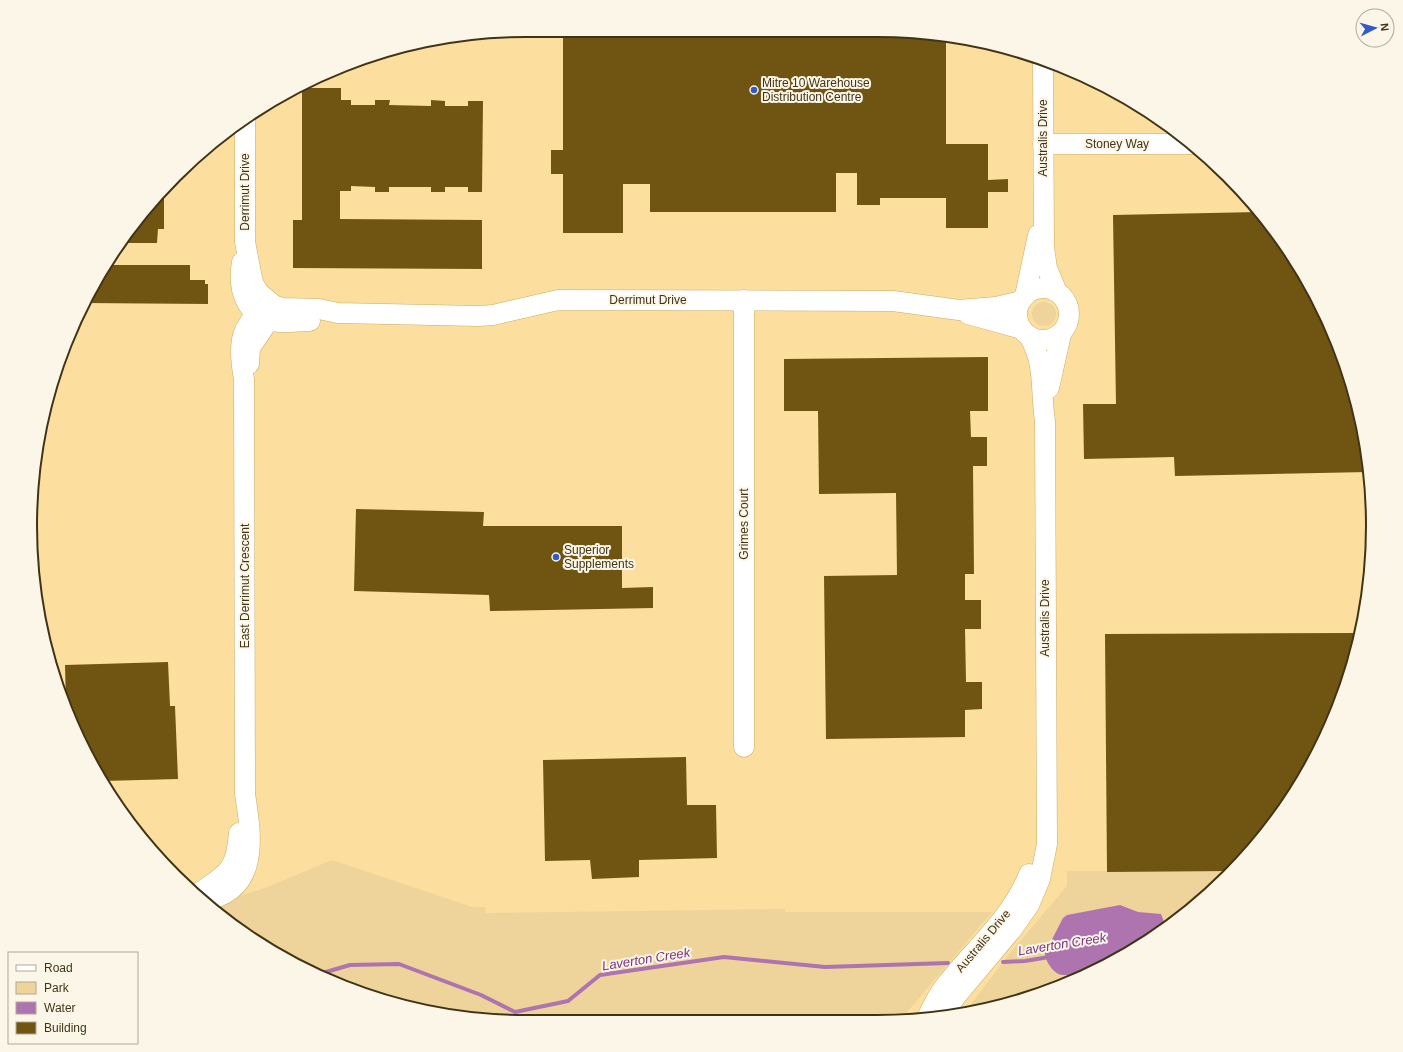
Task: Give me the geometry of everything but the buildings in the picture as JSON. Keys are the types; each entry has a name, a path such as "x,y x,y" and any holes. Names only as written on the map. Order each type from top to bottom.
{"street":[{"name":"Australis Drive","path":"1043,66 1043,214 1045,260 1057,292"},
{"name":"Derrimut Drive","path":"245,126 245,242 254,283 265,311 283,308 319,309 338,314 478,316 493,315 558,300 893,301 958,310 996,307 1023,298"},
{"name":"Stoney Way","path":"1043,144 1182,144"},
{"name":"Australis Drive","path":"1023,298 1043,214"},
{"path":"1043,288 1057,292 1066,300 1070,312 1068,324 1061,334 1048,341 1038,340 1025,333 1017,318 1023,298 1033,290 1043,288"},
{"name":"Grimes Court","path":"744,300 744,747"},
{"name":"Derrimut Drive","path":"958,310 1025,333"},
{"name":"East Derrimut Crescent","path":"209,898 232,890 239,883 245,873 248,862 250,840 246,794 244,379 248,368 250,348 265,311"},
{"name":"Australis Drive","path":"946,1010 956,996 1018,922 1029,905 1040,879 1047,844 1045,814 1045,421 1041,369 1035,348 1025,333"},
{"name":"Australis Drive","path":"1045,421 1050,380 1061,334"},
{"name":"East Derrimut Crescent","path":"201,892 215,883 230,870 238,847 246,794"},
{"name":"Australis Drive","path":"930,1012 944,987 1021,893 1028,875 1045,814"}],"shaded area":[{"path":"526,37 877,37 941,41 972,46 1034,63 1064,74 1093,87 1122,103 1149,119 1175,138 1223,180 1245,204 1284,254 1316,310 1340,369 1357,431 1362,462 1366,526 1365,558 1357,621 1349,653 1329,713 1316,742 1284,798 1265,824 1223,872 1199,894 1149,933 1093,965 1034,989 972,1006 941,1011 877,1015 494,1014 431,1006 399,998 339,978 310,965 254,933 228,914 180,872 158,848 119,798 87,742 63,683 46,621 38,558 38,494 41,462 46,431 54,399 74,339 87,310 103,281 119,254 138,228 180,180 228,138 254,119 281,103 310,87 339,74 399,54 431,46 462,41"}],"green space":[{"path":"1044,302 1052,306 1056,314 1052,322 1044,326 1036,322 1032,314 1036,306"},
{"path":"332,860 472,907 485,907 486,913 785,909 785,912 992,912 905,1014 494,1014 431,1006 369,989 339,978 310,965 254,933 216,904 265,888"},
{"path":"1067,871 1224,871 1175,914 1149,933 1093,965 1034,989 969,1006 1010,953 1067,886"}],"water":[{"path":"1120,905 1138,912 1161,914 1164,922 1149,933 1093,965 1073,974 1063,975 1056,973 1053,970 1048,963 1045,953 1063,918 1067,915"}],"waterway":[{"name":"Laverton Creek","path":"326,972 350,965 399,964 481,995 515,1012 568,1001 600,975 724,957 825,967 948,963"},
{"name":"Laverton Creek","path":"1003,962 1025,961 1049,957"}],"place":[{"name":"Mitre 10 Warehouse Distribution Centre","path":"754,90"},
{"name":"Superior Supplements","path":"556,557"}]}
